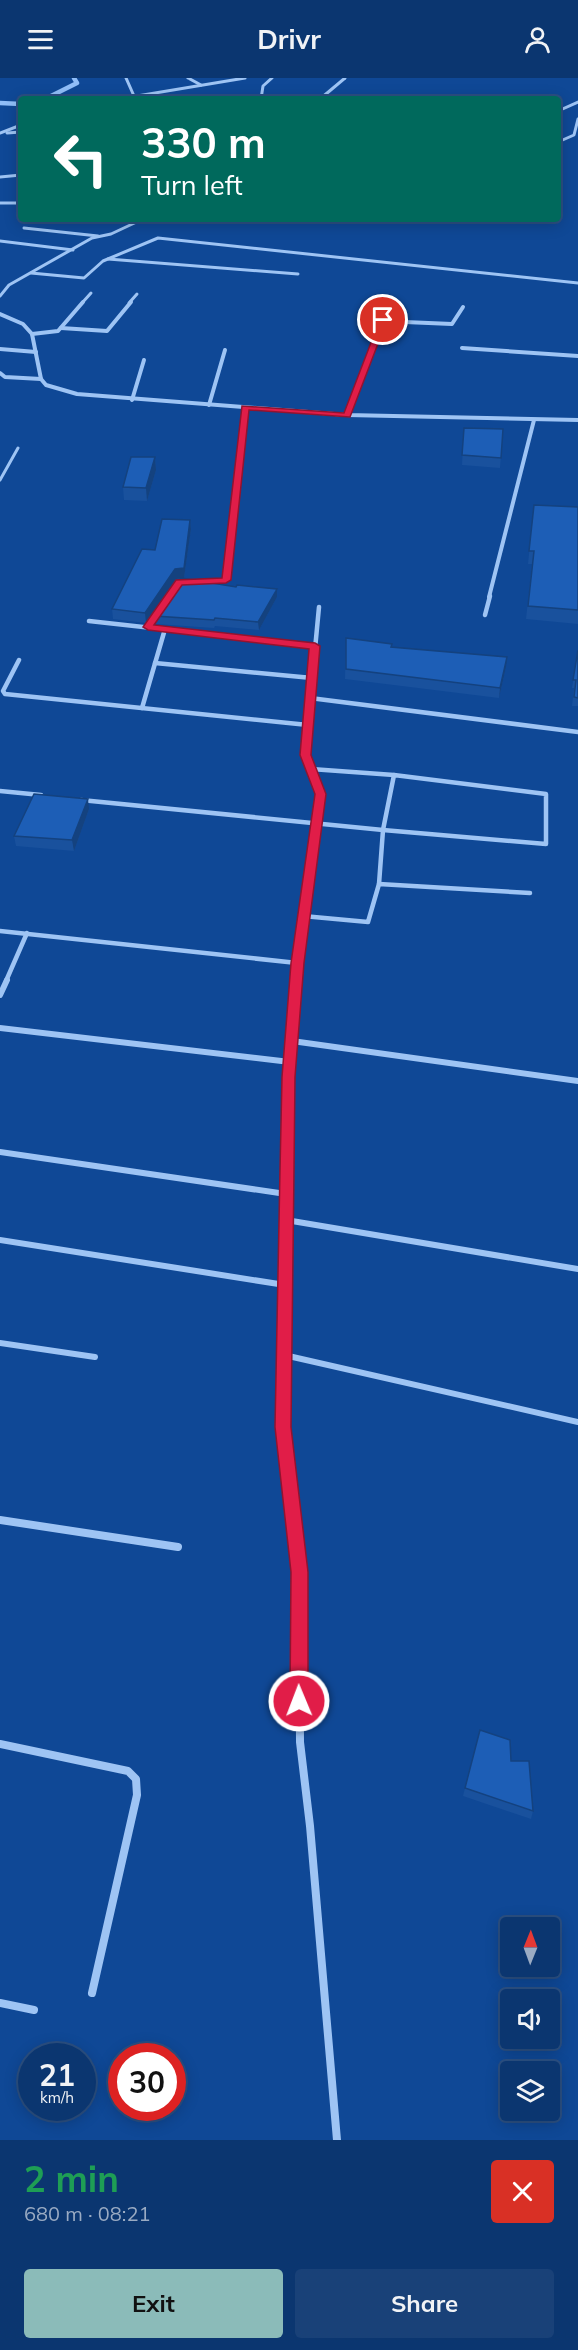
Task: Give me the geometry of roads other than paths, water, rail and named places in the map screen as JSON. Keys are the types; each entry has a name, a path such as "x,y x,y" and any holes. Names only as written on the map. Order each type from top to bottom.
{"street":[{"path":"126,78 134,96 242,78"},
{"path":"188,78 201,85"},
{"path":"261,96 263,86 272,78"},
{"path":"324,96 345,78"},
{"path":"561,110 578,102"},
{"path":"561,141 574,135 578,119"},
{"path":"0,133 18,126"},
{"path":"0,133 18,132"},
{"path":"0,177 18,175"},
{"path":"0,203 18,203"},
{"path":"0,296 9,285 73,250 136,222"},
{"path":"24,228 101,236"},
{"path":"31,273 84,278 108,259 158,238 578,283"},
{"path":"0,241 73,250"},
{"path":"108,259 183,267 201,266 298,274"},
{"path":"32,334 56,332 91,293"},
{"path":"61,328 107,331 137,294"},
{"path":"347,415 381,321 452,324 463,307"},
{"path":"0,314 23,324 32,334 41,379 46,386 60,390 132,400 347,415 578,420"},
{"path":"462,348 578,356"},
{"path":"0,350 36,352"},
{"path":"209,405 225,350"},
{"path":"132,400 144,360"},
{"path":"0,373 5,377 41,379"},
{"path":"182,582 226,580 245,408"},
{"path":"485,615 534,420"},
{"path":"148,627 166,601"},
{"path":"319,608 305,755 321,794 297,963 290,1062 283,1427 299,1572 300,1742 310,1826 337,2140"},
{"path":"89,621 315,646"},
{"path":"142,708 165,629"},
{"path":"20,660 3,691 5,694 308,725"},
{"path":"155,663 312,678"},
{"path":"310,698 578,732"},
{"path":"70,798 316,825 546,844 546,794 394,775 311,769"},
{"path":"303,916 368,922 380,884 383,831 394,775"},
{"path":"0,791 47,796"},
{"path":"380,884 530,893"},
{"path":"0,931 297,963"},
{"path":"0,995 27,933"},
{"path":"0,1028 290,1062"},
{"path":"292,1041 578,1081"},
{"path":"0,1152 286,1194"},
{"path":"286,1220 578,1269"},
{"path":"0,1240 285,1286"},
{"path":"0,1342 95,1357"},
{"path":"284,1355 578,1422"},
{"path":"0,1520 178,1547"},
{"path":"0,1744 128,1771 136,1779 137,1795 92,1993"},
{"path":"0,2003 34,2010"}],"lane":[{"path":"0,480 18,447"}],"waterway":[{"path":"51,96 77,83 74,78"},
{"path":"0,103 18,104"}]}
